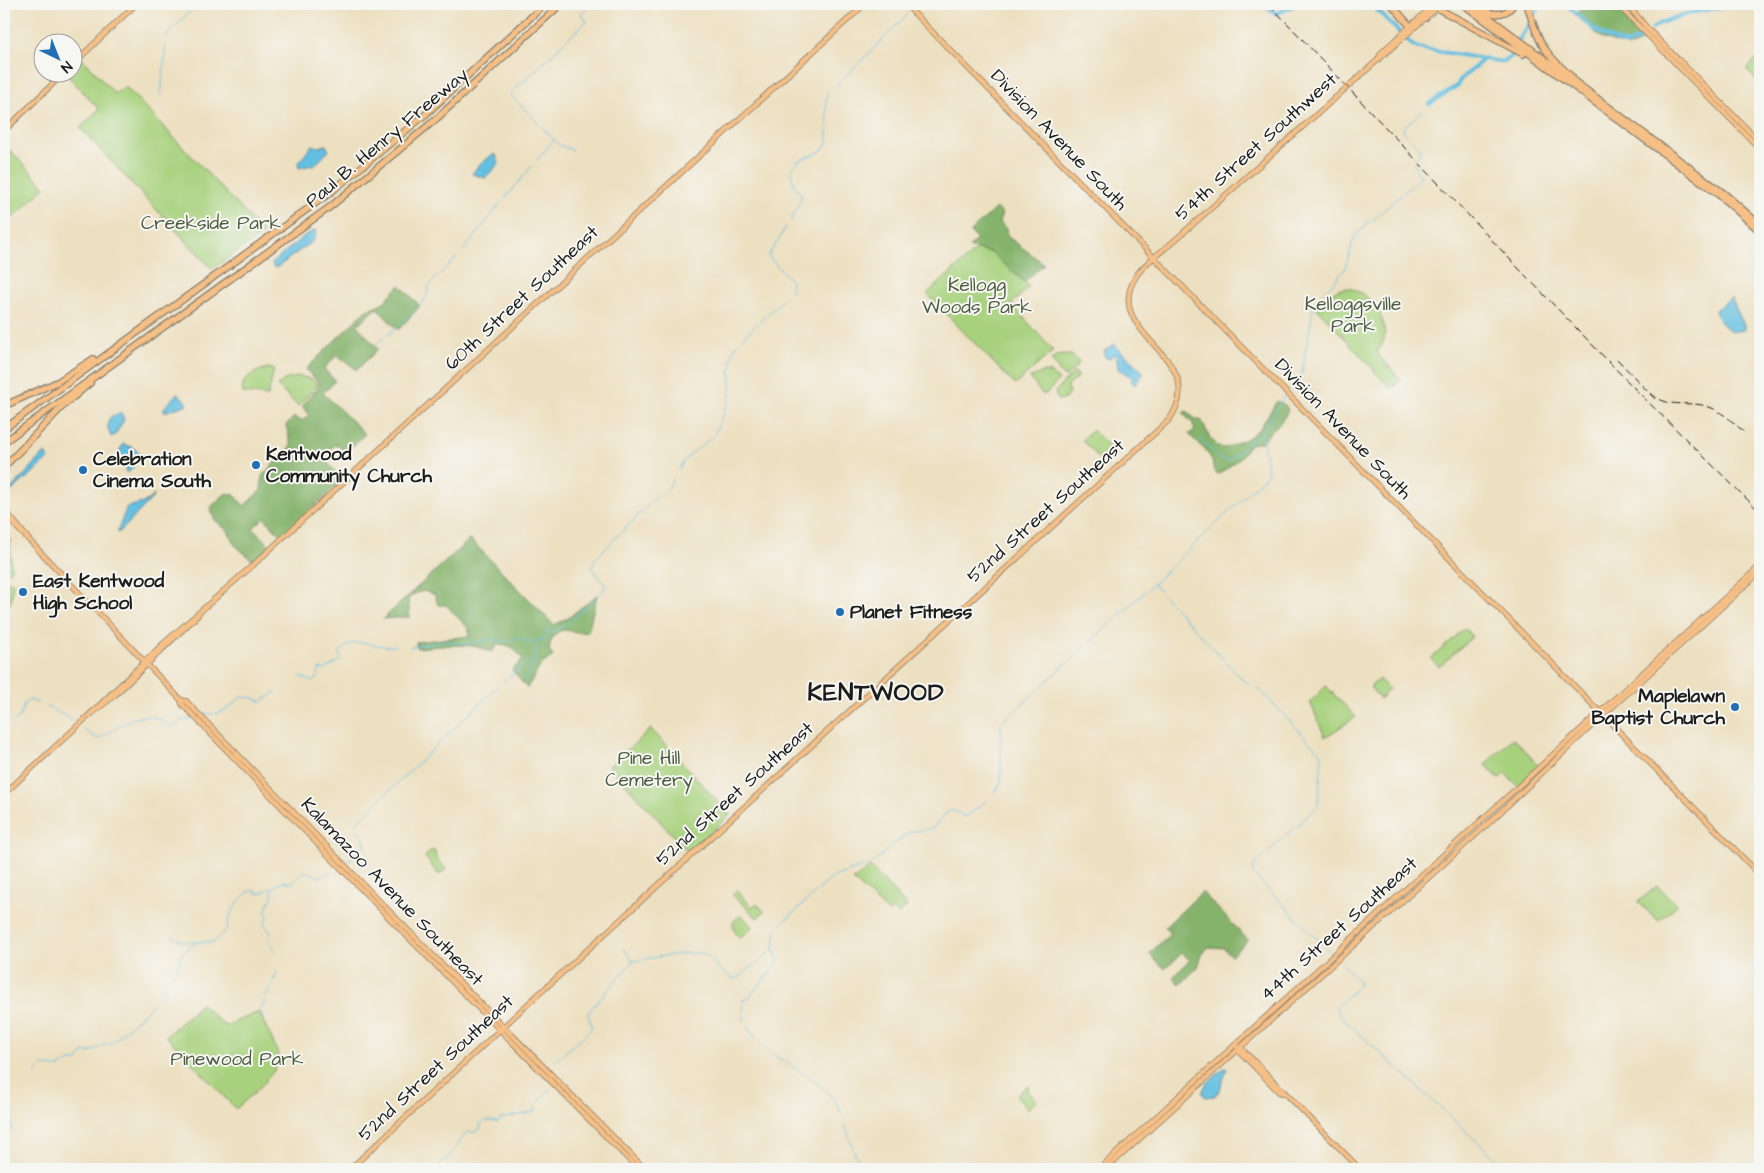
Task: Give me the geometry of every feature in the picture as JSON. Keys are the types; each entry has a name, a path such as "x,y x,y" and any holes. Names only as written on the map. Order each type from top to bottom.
{"highway":[{"name":"Paul B. Henry Freeway","path":"4,429 278,233 364,166 449,93 544,4"},
{"name":"Paul B. Henry Freeway","path":"4,442 290,237 371,174 458,99 561,4"},
{"path":"1393,4 1408,19 1416,20"},
{"path":"1393,4 1410,26 1426,17"},
{"path":"1464,4 1718,194 1760,231"},
{"path":"1471,4 1515,44"},
{"path":"1475,4 1488,12 1497,14 1507,12 1514,4"},
{"path":"1438,5 1515,44 1614,112 1720,190 1760,225"},
{"path":"1528,7 1538,40 1550,57 1614,112"},
{"path":"4,406 75,371 191,294"},
{"path":"4,467 84,388 179,316"},
{"path":"4,471 34,437"}],"main road":[{"path":"82,55 136,4"},
{"name":"60th Street Southeast","path":"84,720 117,693 173,635 199,614 866,4"},
{"name":"Division Avenue South","path":"905,4 1760,875"},
{"path":"1618,4 1625,8 1628,5 1647,28 1744,129 1760,149"},
{"path":"1618,4 1703,87"},
{"name":"54th Street Southwest","path":"1406,34 1416,20 1438,5"},
{"name":"54th Street Southwest","path":"1179,397 1179,383 1173,367 1140,331 1131,314 1130,292 1136,278 1154,258 1438,5"},
{"path":"4,131 55,82"},
{"path":"1744,129 1760,142"},
{"name":"52nd Street Southeast","path":"350,1169 501,1028 1161,427 1172,416 1179,397"},
{"name":"Kalamazoo Avenue Southeast","path":"4,509 29,540"},
{"name":"Kalamazoo Avenue Southeast","path":"4,515 181,700 204,727 420,950 550,1073 645,1169"},
{"path":"1602,714 1760,566"},
{"path":"1602,714 1644,680 1760,572"},
{"path":"1719,611 1725,602 1724,600"},
{"name":"60th Street Southeast","path":"4,794 120,684 173,641 199,614"},
{"path":"173,635 173,641"},
{"path":"1662,663 1663,656"},
{"path":"1654,664 1655,670"},
{"path":"1644,673 1644,680"},
{"path":"117,693 120,684"},
{"name":"Kalamazoo Avenue Southeast","path":"181,700 186,701 194,709 356,878 494,1017 501,1028 540,1071 638,1169"},
{"path":"188,710 194,709"},
{"name":"44th Street Southeast","path":"1099,1169 1105,1167 1121,1155 1160,1120 1273,1016 1280,1003 1602,714"},
{"name":"44th Street Southeast","path":"1105,1167 1122,1148 1262,1019 1301,991 1386,913 1499,814 1602,714"},
{"path":"204,727 217,737 220,736"},
{"path":"1506,800 1506,807"},
{"path":"1499,806 1499,814"},
{"path":"338,865 341,864 356,878"},
{"path":"1427,877 1428,869"},
{"path":"1401,900 1402,893"},
{"path":"368,896 388,915 392,914"},
{"path":"1386,913 1387,906"},
{"path":"394,923 398,923 411,934"},
{"path":"420,950 433,960 436,959"},
{"path":"1335,960 1336,952"},
{"path":"1327,960 1327,967"},
{"path":"440,970 445,970 456,979"},
{"path":"1301,991 1302,983"},
{"path":"458,988 463,988 494,1017"},
{"path":"1262,1019 1262,1026"},
{"path":"1238,1048 1261,1074 1279,1092 1283,1093"},
{"path":"1238,1048 1242,1049 1283,1093 1360,1169"},
{"path":"1206,1077 1209,1068"},
{"path":"540,1071 547,1075 550,1073"},
{"path":"1261,1074 1272,1079"},
{"path":"550,1081 553,1079 561,1085"},
{"path":"1160,1120 1163,1110"},
{"path":"587,1118 593,1117"},
{"path":"1121,1155 1122,1148"},
{"path":"624,1156 630,1156 645,1169"}],"green space":[{"path":"1587,4 1613,4 1647,39 1629,47 1603,39 1575,15"},
{"path":"1760,56 1760,85 1746,69"},
{"name":"Creekside Park","path":"82,58 115,94 125,86 264,233 212,269 80,128 99,109 74,82 82,82"},
{"path":"4,144 45,187 13,218 4,208"},
{"path":"996,208 1002,213 999,221 1006,229 1007,236 1044,264 1024,282 992,253 969,247 977,239 970,232"},
{"name":"Kellogg Woods Park","path":"986,241 1029,287 1012,304 1053,351 1015,385 927,294"},
{"path":"400,285 420,306 398,330 377,308 357,325 378,349 357,370 337,355 324,369 335,381 323,393 365,434 345,453 336,444 322,457 343,480 282,536 264,518 253,528 271,546 253,561 235,545 228,531 215,520 210,511 212,506 226,493 235,495 244,506 261,490 262,476 291,446 286,425 294,417 302,421 309,414 302,407 320,385 306,369 365,311 384,302"},
{"name":"Kelloggsville Park","path":"1344,288 1353,289 1369,299 1380,315 1385,333 1377,353 1401,380 1391,389 1315,306 1329,293"},
{"path":"1059,355 1071,355 1080,362 1066,377 1063,376 1051,360"},
{"path":"268,368 274,369 268,396 243,393 242,388 246,379 258,371"},
{"path":"1043,372 1050,373 1059,380 1046,394 1042,394 1030,378"},
{"path":"1074,372 1079,376 1068,386 1069,393 1065,399 1058,400 1055,392"},
{"path":"299,376 311,379 318,385 298,406 277,386 284,380"},
{"path":"1277,401 1285,405 1288,410 1283,419 1262,442 1250,444 1239,459 1218,475 1213,468 1211,458 1189,434 1195,430 1192,422 1184,415 1184,412 1187,411 1194,418 1202,421 1210,438 1219,447 1226,448 1248,438 1260,428"},
{"path":"1093,430 1117,455 1106,466 1082,440"},
{"path":"4,538 10,540 11,570 9,572 4,572"},
{"path":"470,539 554,625 568,618 597,595 588,632 564,630 555,634 549,649 553,656 541,665 527,688 512,670 523,659 509,646 497,645 492,652 474,646 452,645 417,648 416,642 470,636 468,628 446,605 438,605 435,595 421,592 408,599 410,617 383,619"},
{"path":"4,581 13,582 11,602 4,611"},
{"path":"1465,628 1472,637 1439,667 1431,659"},
{"path":"1379,679 1389,689 1380,699 1370,687"},
{"path":"1326,686 1356,717 1325,737 1310,702"},
{"name":"Pine Hill Cemetery","path":"651,729 730,815 689,853 609,766"},
{"path":"1513,738 1540,767 1518,787 1505,773 1499,779 1485,764"},
{"path":"430,851 435,851 436,858 446,869 439,875 425,857"},
{"path":"870,867 907,906 898,914 893,909 888,912 853,880"},
{"path":"1657,886 1677,905 1659,921 1638,902"},
{"path":"737,890 752,907 757,903 764,912 757,918 732,894"},
{"path":"1202,892 1248,940 1231,956 1224,948 1209,947 1203,952 1198,967 1180,985 1173,977 1190,960 1182,953 1165,969 1149,954 1170,934 1165,927"},
{"path":"741,914 752,927 740,939 734,930 733,922"},
{"name":"Pinewood Park","path":"201,1004 225,1026 259,1012 278,1055 278,1062 269,1077 236,1109 166,1036"},
{"path":"1028,1085 1029,1092 1037,1100 1028,1109 1016,1096"}],"water":[{"path":"312,145 319,147 326,145 329,151 316,164 299,168 298,164"},
{"path":"493,154 496,155 499,163 486,178 472,174 477,167"},
{"path":"317,229 314,240 276,268 273,267 272,263 304,236"},
{"path":"1731,298 1744,325 1744,330 1731,332 1717,317 1715,310"},
{"path":"1114,344 1144,373 1135,385 1131,381 1133,378 1118,369 1116,353 1108,359 1104,356 1104,351"},
{"path":"176,394 179,394 186,402 186,405 164,412 164,408"},
{"path":"117,414 122,414 124,420 115,435 111,437 108,421"},
{"path":"123,444 134,448 142,457 128,473 125,471 129,461 119,452"},
{"path":"45,453 49,459 9,493 8,492"},
{"path":"155,495 120,532 117,532 127,507 143,503"},
{"path":"1224,1068 1227,1069 1219,1092 1215,1096 1205,1097 1202,1093 1206,1084"}],"waterway":[{"path":"161,96 167,35 197,4"},
{"path":"572,150 559,145 510,94 587,21 581,14 593,4"},
{"path":"916,8 920,4"},
{"path":"1265,4 1276,14 1297,4"},
{"path":"1371,4 1412,45 1418,48 1502,62 1511,57 1513,48"},
{"path":"1518,42 1538,9 1546,4"},
{"path":"1566,4 1587,24 1616,41 1627,45 1645,36"},
{"path":"1652,29 1661,23 1683,15 1742,4"},
{"path":"1749,4 1760,5"},
{"path":"836,86 908,14"},
{"path":"1429,104 1458,85 1460,80 1485,58"},
{"path":"791,220 802,197 794,184 791,174 793,167 797,162 822,150 826,145 828,129 826,99 828,92"},
{"path":"1418,157 1420,148 1404,132 1403,128 1422,111"},
{"path":"537,160 554,140"},
{"path":"1291,391 1302,373 1314,304 1345,269 1355,235 1365,227 1366,223 1373,220 1421,177 1414,165 1415,161"},
{"path":"502,202 532,166"},
{"path":"463,251 500,204"},
{"path":"786,227 768,256 791,281 791,291"},
{"path":"387,336 419,306 425,299 429,285 456,258"},
{"path":"741,339 786,297"},
{"path":"376,344 384,338"},
{"path":"679,469 691,454 710,439 718,427 730,396 732,356 738,343"},
{"path":"1148,589 1268,474 1262,432 1284,397"},
{"path":"1200,439 1220,459 1228,461 1262,432"},
{"path":"4,482 13,473"},
{"path":"410,647 443,641 467,644 494,639 508,642 515,637 530,643 548,637 547,631 556,630 566,625 604,590 605,585 592,568 594,560 658,495 668,489 673,479"},
{"path":"1152,583 1160,591"},
{"path":"994,793 1001,783 1001,723 1146,591"},
{"path":"1162,594 1244,681 1249,683"},
{"path":"524,681 531,667 537,661 536,648 541,640"},
{"path":"300,676 312,682 317,678 319,669 324,670 341,660 339,653 352,644 365,643 395,646"},
{"path":"504,681 536,656"},
{"path":"348,861 366,846 363,837 356,827 356,823 497,687"},
{"path":"1258,688 1322,755 1318,806 1254,865 1252,873 1330,952"},
{"path":"202,713 220,713 241,697 254,698 261,702 276,692"},
{"path":"12,724 20,716 25,702 31,700 38,703"},
{"path":"47,707 75,721"},
{"path":"83,729 98,739 125,723 142,717 161,720 172,727 182,720 192,720"},
{"path":"782,923 833,877 871,864 909,832 933,828 948,811 954,811 966,817 987,800"},
{"path":"277,955 270,941 271,933 264,923 268,916 265,911 272,897 273,887 284,881 291,883 305,871 320,877 331,873"},
{"path":"172,936 184,942 214,942 227,929 232,912 243,897 253,890 260,894 272,887"},
{"path":"744,1020 743,999 749,997 779,962 774,949 776,929"},
{"path":"160,998 165,993 162,986 177,970 180,958 184,952 196,943"},
{"path":"623,948 633,961"},
{"path":"555,1061 590,1030 592,1026 588,1015 589,1011 633,961 669,955 698,953 708,957 723,972 737,979 774,949"},
{"path":"1343,965 1359,982 1359,985 1335,1008 1340,1016 1507,1169"},
{"path":"263,1019 261,1009 277,972"},
{"path":"35,1074 43,1066 59,1067 69,1061 78,1061 83,1052 89,1053 107,1043 112,1043 152,1005"},
{"path":"747,1026 756,1039 768,1050 824,1089 842,1115"},
{"path":"439,1169 440,1164 452,1153 468,1131 473,1133 480,1129 481,1123 485,1121 498,1123 500,1119 535,1112 535,1106 550,1089"},
{"path":"4,1138 11,1130 13,1109 8,1101"},
{"path":"845,1124 855,1154 864,1169"}],"railway":[{"path":"1269,4 1637,391 1760,512"},
{"path":"1617,359 1655,399"},
{"path":"1650,393 1671,403 1698,404 1717,410 1745,433"}],"place":[{"name":"Kentwood Community Church","path":"256,465"},
{"name":"Celebration Cinema South","path":"83,470"},
{"name":"East Kentwood High School","path":"23,592"},
{"name":"Planet Fitness","path":"840,612"},
{"name":"Maplelawn Baptist Church","path":"1735,707"}],"district":[{"name":"KENTWOOD","path":"876,693"}]}
